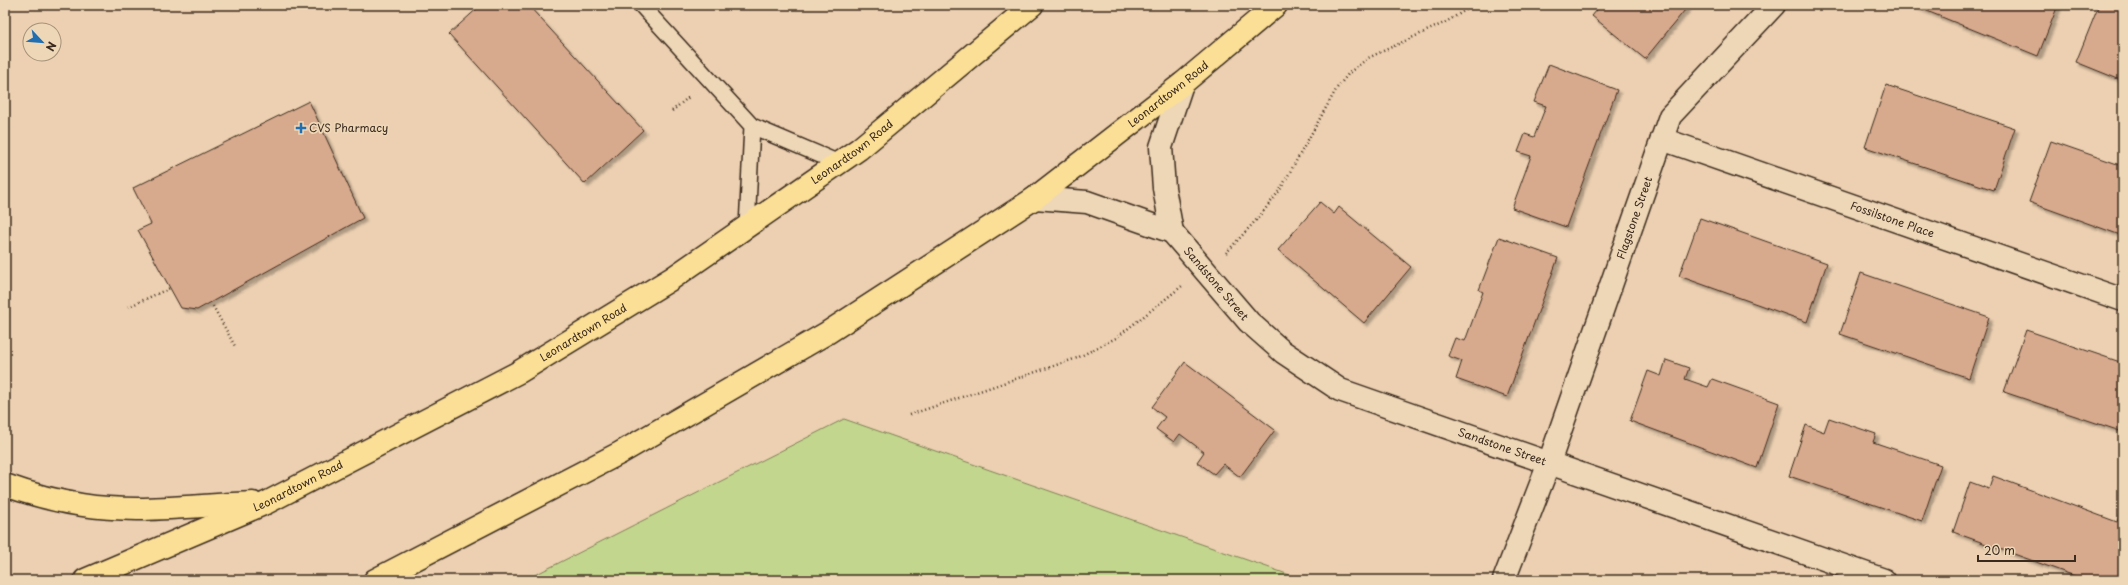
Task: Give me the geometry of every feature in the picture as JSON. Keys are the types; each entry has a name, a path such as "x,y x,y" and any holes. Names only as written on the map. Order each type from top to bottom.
{"highway":[{"name":"Leonardtown Road","path":"85,580 266,503 519,372 671,279 859,149 956,70 1032,5"},
{"name":"Leonardtown Road","path":"375,580 620,453 827,333 1035,198 1182,84 1276,5"},
{"path":"5,485 57,500 82,505 112,508 266,503"}],"street":[{"name":"Flagstone Street","path":"1504,580 1549,463 1670,116 1774,5"},
{"path":"1035,198 1087,202 1172,232 1164,188 1161,147 1182,84"},
{"name":"Fossilstone Place","path":"1662,139 2123,300"},
{"name":"Sandstone Street","path":"1172,232 1249,322 1283,352 1340,390 1884,580"}],"lane":[{"path":"641,5 752,126 839,163"},
{"path":"747,227 752,126"}],"path":[{"path":"128,307 170,288"},
{"path":"213,306 236,348"}],"green space":[{"path":"844,419 1304,580 525,580"}],"building":[{"path":"481,5 528,5 643,130 585,184 449,34"},
{"path":"1601,5 1689,5 1645,59 1592,16"},
{"path":"1912,5 2058,5 2038,56"},
{"path":"2099,5 2113,5 2123,9 2123,81 2076,62"},
{"path":"1549,64 1617,90 1566,227 1512,208 1531,156 1518,152 1525,134 1534,137 1546,106 1534,102"},
{"path":"1886,85 2015,128 1994,190 1865,147"},
{"name":"CVS Pharmacy","path":"309,101 363,218 197,310 181,308 138,230 151,224 133,188"},
{"path":"2051,141 2123,166 2123,236 2029,202"},
{"path":"1320,202 1334,214 1339,207 1411,267 1364,323 1278,250"},
{"path":"1700,218 1827,263 1807,322 1679,276"},
{"path":"1499,237 1558,258 1507,397 1456,379 1462,361 1448,356 1455,338 1465,341 1483,292 1479,290"},
{"path":"1861,273 1989,317 1969,378 1840,334"},
{"path":"2026,330 2123,363 2123,432 2004,392"},
{"path":"1666,360 1689,368 1685,379 1708,387 1712,379 1779,403 1757,468 1630,421 1648,371 1661,376"},
{"path":"1185,362 1275,430 1240,477 1223,464 1214,474 1197,462 1204,452 1180,434 1174,442 1156,429 1165,417 1152,407"},
{"path":"1829,418 1876,434 1873,442 1941,465 1922,521 1789,476 1806,425 1824,432"},
{"path":"1993,476 2117,522 2121,510 2123,511 2123,569 2119,580 2086,580 1953,532 1970,482 1989,489"}],"place":[{"name":"CVS Pharmacy","path":"301,128"}]}
